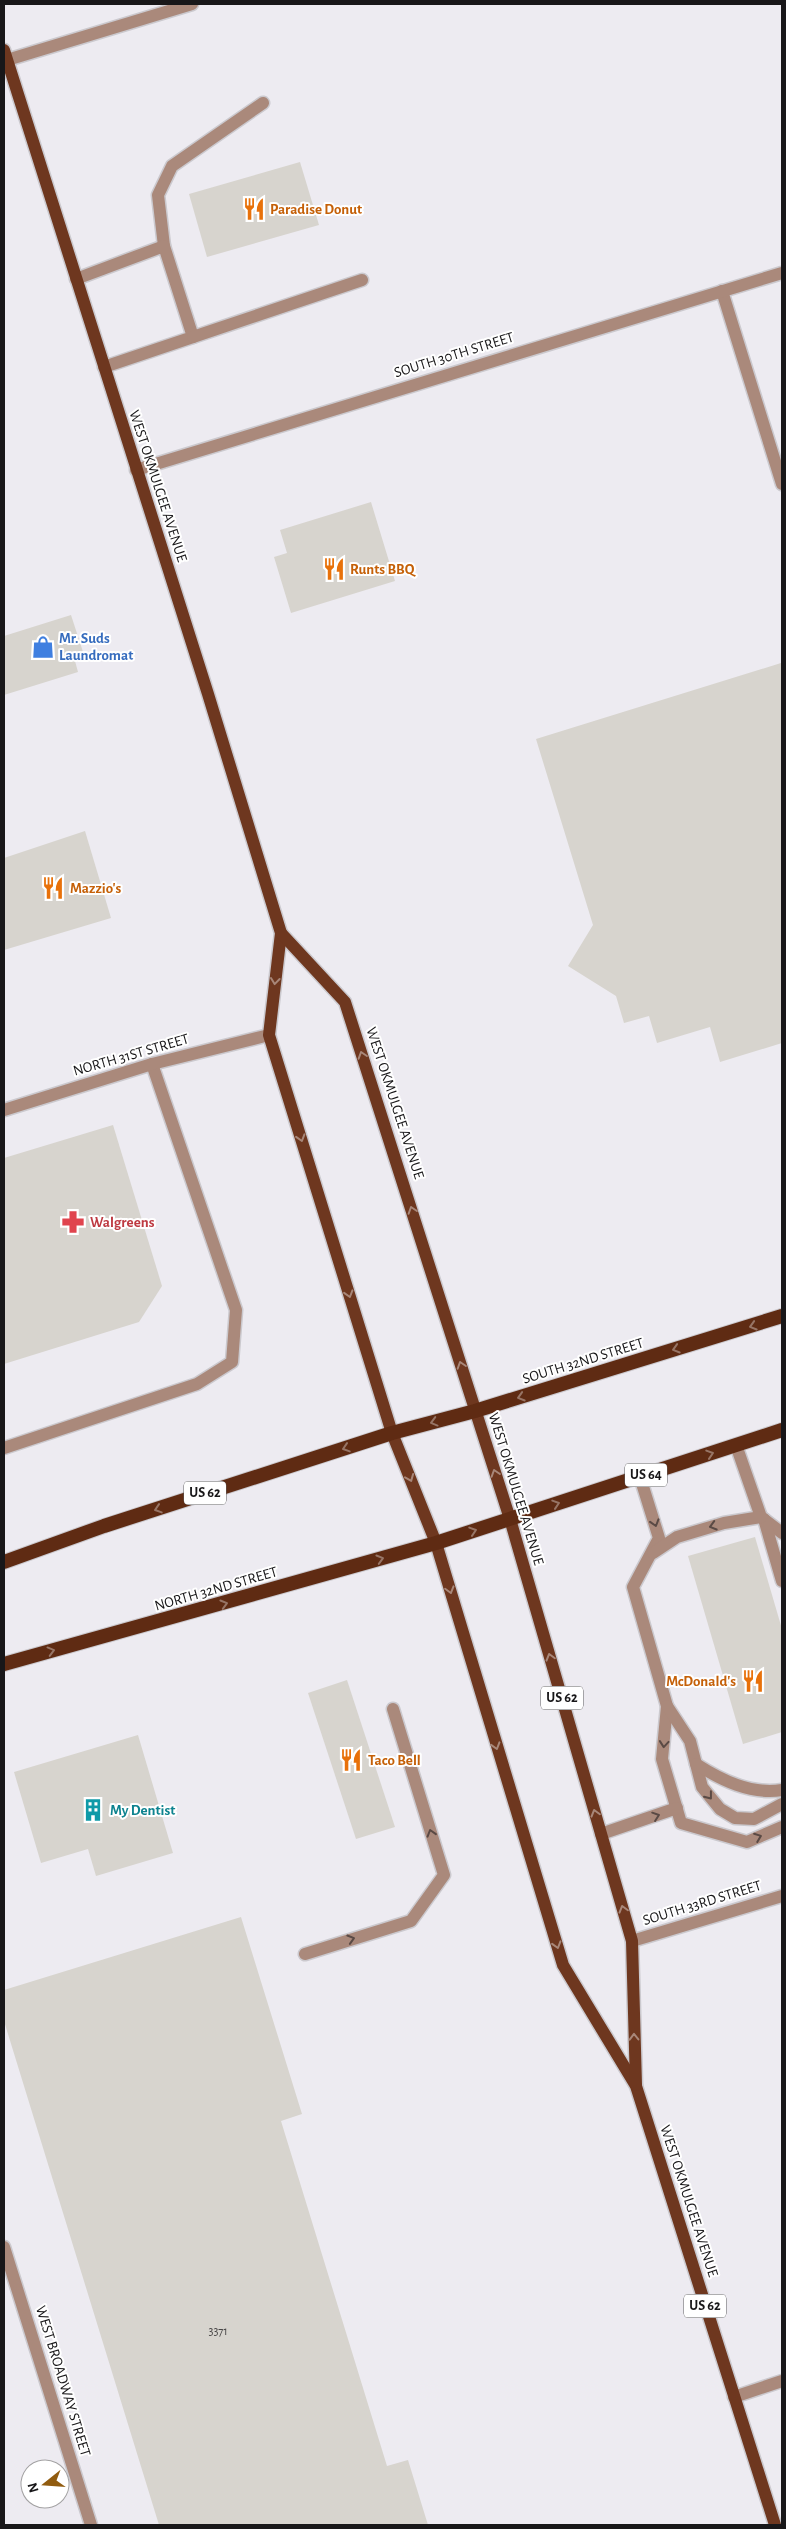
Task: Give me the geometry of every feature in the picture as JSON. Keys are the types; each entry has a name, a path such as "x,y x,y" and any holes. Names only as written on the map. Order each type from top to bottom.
{"highway":[{"name":"SOUTH 32ND STREET","path":"392,1433 475,1411 782,1316"},
{"name":"US 64","path":"436,1543 782,1430"},
{"name":"US 62","path":"4,1562 104,1526 392,1433"},
{"name":"NORTH 32ND STREET","path":"4,1664 436,1543"}],"main road":[{"name":"WEST OKMULGEE AVENUE","path":"5,55 208,694 281,933 269,1035 392,1433 436,1543 563,1965 636,2086 774,2525"},
{"name":"WEST OKMULGEE AVENUE","path":"281,933 345,1002 510,1519 632,1942 636,2086"}],"street":[{"path":"5,55 192,4"},
{"path":"193,337 164,246 158,195 172,166 263,103"},
{"path":"76,279 164,246"},
{"name":"SOUTH 30TH STREET","path":"136,470 782,273"},
{"path":"104,367 362,280"},
{"path":"722,291 782,484"},
{"name":"NORTH 31ST STREET","path":"4,1110 152,1064 269,1035"},
{"path":"4,1448 197,1384 232,1362 236,1310 152,1064"},
{"path":"736,1445 763,1518 782,1581"},
{"path":"640,1476 659,1538 633,1587 667,1706 690,1741 702,1787 720,1809 735,1818 754,1819 782,1804"},
{"path":"650,1555 677,1536 724,1523 763,1518 782,1533"},
{"path":"667,1706 662,1759 681,1823 747,1842 782,1827"},
{"path":"305,1954 411,1921 444,1875 393,1710"},
{"path":"696,1764 716,1778 737,1785 770,1792 782,1790"},
{"path":"601,1834 677,1808"},
{"name":"SOUTH 33RD STREET","path":"632,1942 782,1896"},
{"name":"WEST BROADWAY STREET","path":"4,2247 6,2261 90,2525"},
{"path":"734,2397 782,2381"}],"building":[{"name":"Paradise Donut","path":"300,162 319,225 207,257 189,194"},
{"name":"Runts BBQ","path":"371,502 395,581 291,613 274,557 287,553 280,530"},
{"name":"Mr. Suds Laundromat","path":"71,615 85,658 75,661 78,672 4,695 4,636"},
{"path":"781,663 782,1043 720,1062 710,1027 657,1043 649,1016 624,1023 616,996 568,966 593,925 536,739"},
{"name":"Mazzio's","path":"85,831 111,918 4,950 4,858"},
{"name":"Walgreens","path":"113,1125 162,1286 139,1322 4,1364 4,1158"},
{"name":"McDonald's","path":"755,1537 782,1629 782,1732 743,1744 688,1556"},
{"name":"Taco Bell","path":"347,1680 395,1827 356,1839 308,1693"},
{"name":"My Dentist","path":"138,1735 173,1853 96,1876 88,1849 41,1863 14,1772"},
{"path":"241,1917 302,2114 281,2121 387,2466 408,2460 428,2525 159,2525 4,2021 4,1990"}],"place":[{"name":"Paradise Donut","path":"254,209"},
{"name":"Runts BBQ","path":"334,569"},
{"name":"Mr. Suds Laundromat","path":"43,647"},
{"name":"Mazzio's","path":"53,888"},
{"name":"Walgreens","path":"73,1222"},
{"name":"McDonald's","path":"753,1681"},
{"name":"Taco Bell","path":"351,1760"},
{"name":"My Dentist","path":"93,1810"}]}
